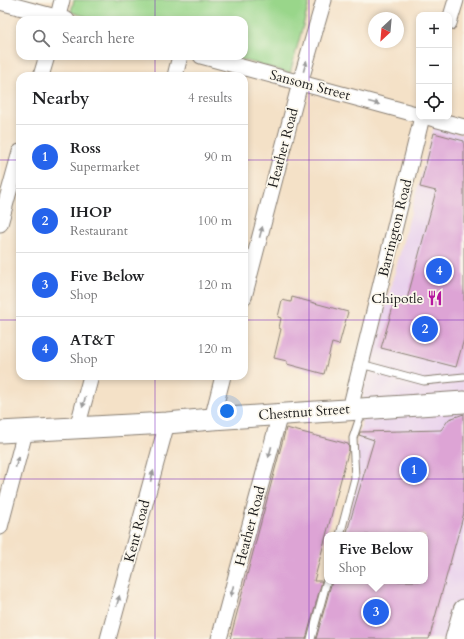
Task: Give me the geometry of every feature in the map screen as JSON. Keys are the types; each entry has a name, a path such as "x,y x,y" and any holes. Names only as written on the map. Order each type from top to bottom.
{"street":[{"path":"61,16 62,0"},
{"name":"Heather Road","path":"248,282 300,83 324,0"},
{"path":"452,13 456,0"},
{"path":"0,2 50,16"},
{"path":"42,72 46,60"},
{"path":"176,72 179,60"},
{"name":"Sansom Street","path":"216,60 416,114"},
{"name":"Barrington Road","path":"357,409 361,364 421,120"},
{"path":"438,120 464,127"},
{"path":"0,224 16,166"},
{"path":"77,428 90,380"},
{"path":"212,419 222,380"},
{"name":"Chestnut Street","path":"0,432 25,432 167,423 464,402"},
{"name":"Heather Road","path":"220,639 280,414"},
{"name":"Kent Road","path":"108,639 167,423"},
{"path":"0,527 25,432"},
{"path":"456,639 464,610"}],"lane":[{"path":"361,364 424,381 464,377"},
{"path":"341,532 355,478 353,438 357,409"},
{"path":"311,639 326,584"}],"shaded area":[{"path":"434,127 464,135 464,639 314,639 329,584 428,584 428,532 344,532 359,474 352,460 361,428 363,391"}],"green space":[{"path":"74,0 310,0 290,73 243,60 248,60 248,16 84,16 71,12"}],"building":[{"path":"434,133 464,141 464,339 456,367 381,348 395,300 406,303 436,191 420,187"},
{"path":"292,297 348,312 339,345 332,343 324,374 287,364 287,361 274,358 281,329 279,328 281,318 278,317 282,300 291,302"},
{"path":"464,414 464,513 429,639 316,639 331,584 428,584 428,532 347,532 374,440 359,435 360,432 441,430 449,419"},
{"path":"286,428 348,444 349,449 327,532 324,532 324,543 314,581 322,581 306,639 230,639"}],"place":[{"name":"AT&T","path":"439,271"},
{"name":"Chipotle","path":"435,298"},
{"name":"IHOP","path":"425,329"},
{"name":"Ross","path":"414,470"},
{"name":"Five Below","path":"376,612"}]}
